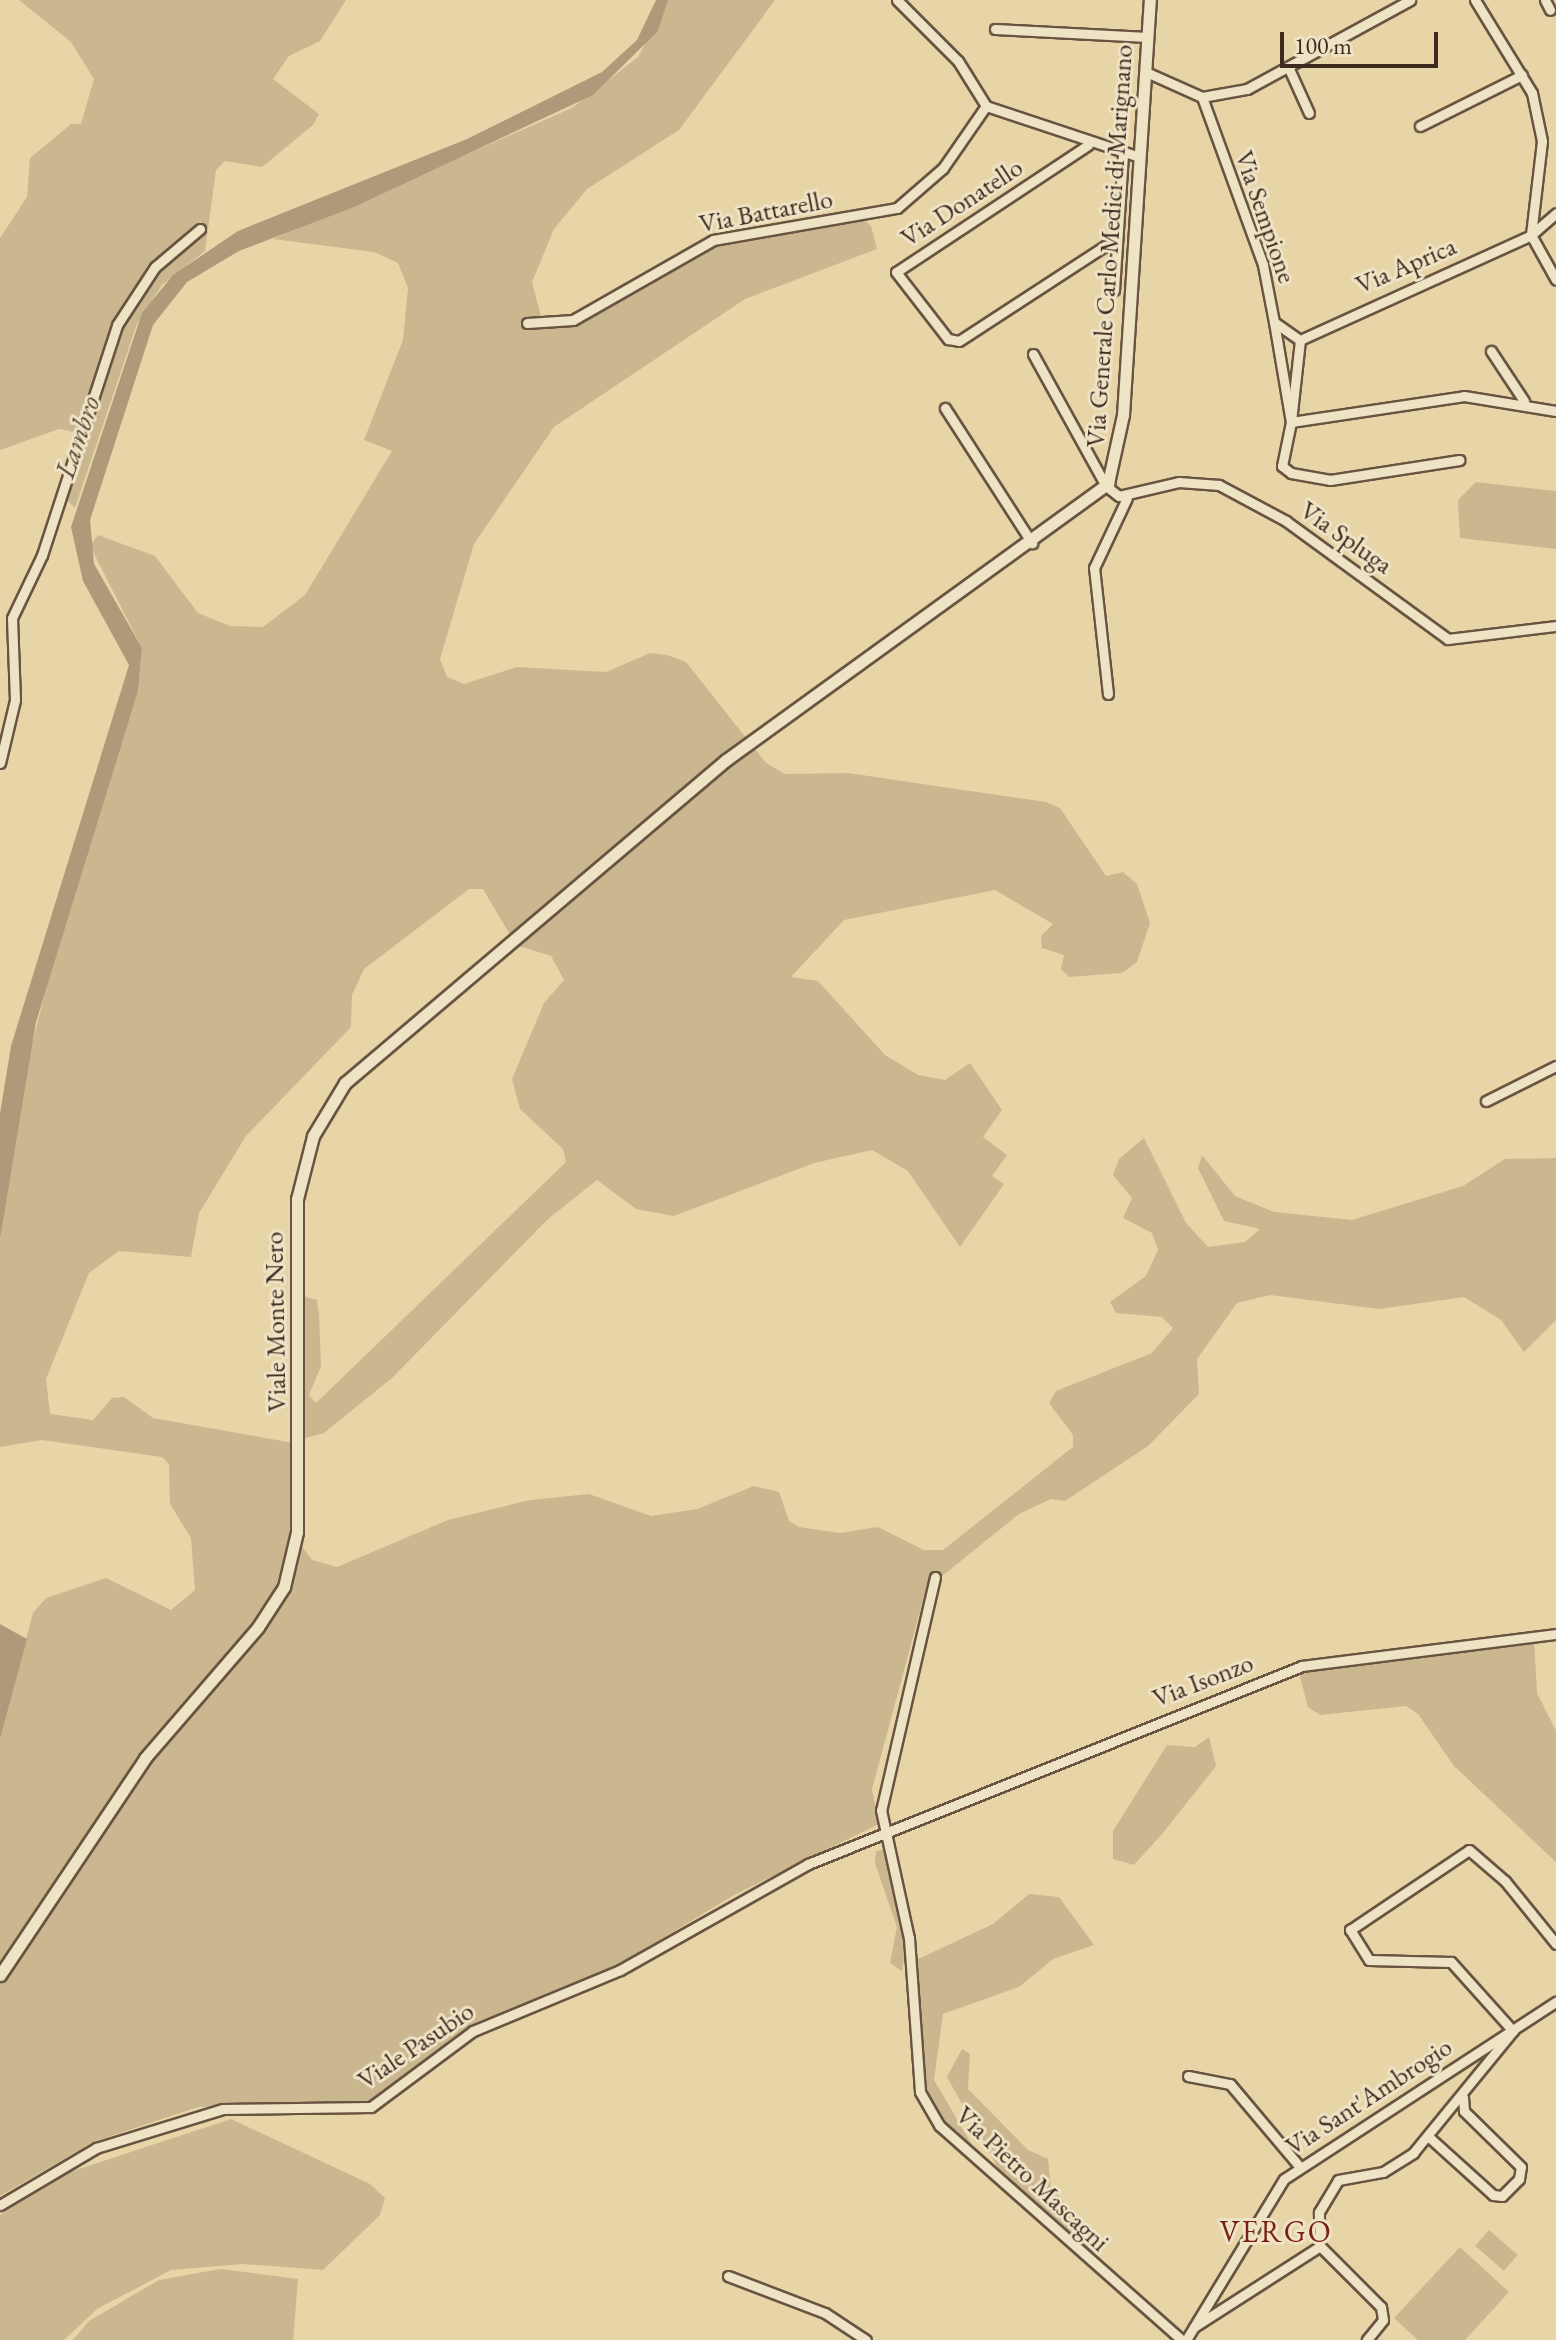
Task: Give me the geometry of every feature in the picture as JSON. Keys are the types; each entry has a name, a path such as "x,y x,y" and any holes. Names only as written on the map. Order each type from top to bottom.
{"street":[{"path":"897,0 958,61 986,106 1088,145 1139,157"},
{"name":"Via Generale Carlo Medici di Marignano","path":"726,760 1028,546 1106,486 1123,415 1150,0"},
{"path":"1146,72 1202,97 1290,71 1410,0"},
{"path":"1475,0 1522,75 1542,141 1531,235 1556,280"},
{"path":"995,29 1148,37"},
{"path":"1290,71 1309,113"},
{"path":"1420,126 1522,75"},
{"name":"Via Sempione","path":"1202,97 1263,265 1274,322 1300,340"},
{"name":"Via Battarello","path":"527,323 573,320 713,240 897,208 943,168 986,106"},
{"name":"Via Donatello","path":"1088,145 896,272 948,339 959,341 1105,246 1117,250"},
{"path":"1114,290 1123,155"},
{"name":"Via Aprica","path":"1300,340 1531,235 1556,213"},
{"path":"0,763 15,700 12,618 131,298 176,243 200,229"},
{"path":"1117,250 1132,258"},
{"path":"1274,322 1291,422"},
{"path":"1300,340 1291,422 1282,466 1312,480 1459,460"},
{"path":"1491,351 1524,401"},
{"path":"1033,354 1106,486 1127,498 1094,568 1108,694"},
{"path":"1291,422 1464,396 1524,401 1556,411"},
{"path":"945,408 1028,546"},
{"name":"Via Spluga","path":"1127,498 1179,482 1219,485 1286,521 1448,639 1556,626"},
{"name":"Viale Monte Nero","path":"0,1975 145,1758 258,1627 284,1587 297,1532 297,1199 328,1107 365,1061 726,760"},
{"path":"1486,1101 1556,1066"},
{"path":"1510,1078 1521,1083"},
{"name":"Via Pietro Mascagni","path":"935,1577 886,1771 881,1829 909,1938 915,2070 926,2108 1025,2204 1184,2340"},
{"name":"Via Isonzo","path":"881,1829 1302,1666 1556,1634"},
{"name":"Viale Pasubio","path":"0,2205 96,2148 223,2109 371,2107 473,2031 620,1970 736,1899 881,1829"},
{"path":"1367,2340 1383,2320 1381,2307 1320,2246 1323,2197 1338,2180 1391,2170 1430,2138 1513,2031 1451,1962 1369,1960 1350,1930 1469,1850 1505,1881 1556,1944"},
{"name":"Via Sant'Ambrogio","path":"1184,2340 1272,2193 1299,2166 1556,2002"},
{"path":"1188,2076 1230,2084 1299,2166"},
{"path":"1430,2138 1498,2197 1519,2179 1521,2167 1464,2111 1463,2097"},
{"path":"1194,2327 1320,2246"},
{"path":"728,2276 825,2313 866,2340"}],"shaded area":[{"path":"19,0 346,0 320,41 289,56 273,79 319,114 313,125 262,167 225,161 216,170 205,251 162,285 137,324 75,508 63,496 74,432 59,429 0,450 0,238 27,197 30,158 71,124 81,124 94,79 71,42"},
{"path":"656,0 668,0 658,31 593,95 354,207 239,251 187,282 153,325 90,520 94,564 142,648 138,691 36,1022 0,1239 0,1114 11,1046 129,665 83,581 71,527 142,313 173,275 238,231 467,139 602,72 637,40"},
{"path":"668,0 775,0 679,130 587,189 554,229 532,282 542,320 573,320 713,240 860,217 871,226 877,249 745,299 554,427 474,544 440,659 447,677 464,684 517,667 606,672 650,653 667,655 686,662 766,763 785,774 848,773 1046,802 1060,808 1106,876 1123,872 1137,884 1150,923 1137,962 1122,973 1069,977 1061,969 1064,955 1042,948 1041,936 1053,924 995,890 844,920 791,977 818,981 885,1055 918,1075 945,1080 970,1063 1002,1110 983,1137 1007,1155 992,1176 1004,1184 960,1247 908,1171 872,1150 814,1163 674,1216 636,1209 597,1180 548,1219 393,1377 324,1433 299,1440 302,1296 317,1300 319,1314 321,1366 309,1395 316,1403 566,1162 563,1149 520,1109 512,1079 544,1003 564,980 551,956 516,945 483,889 469,889 364,969 352,995 351,1027 246,1136 199,1213 191,1257 119,1251 89,1273 46,1379 50,1414 93,1420 112,1398 124,1397 153,1418 305,1445 303,1548 312,1560 337,1567 448,1520 530,1500 589,1494 651,1516 697,1509 754,1486 779,1492 789,1521 799,1527 840,1533 878,1527 924,1550 943,1550 1073,1447 1073,1435 1049,1403 1056,1391 1152,1353 1173,1328 1162,1317 1116,1313 1110,1302 1146,1276 1158,1250 1152,1233 1123,1218 1132,1198 1113,1175 1119,1159 1144,1138 1186,1223 1208,1247 1245,1242 1260,1229 1224,1221 1198,1168 1202,1155 1235,1196 1274,1212 1352,1220 1463,1186 1505,1159 1556,1158 1556,1320 1524,1352 1501,1320 1464,1297 1379,1309 1270,1295 1237,1303 1197,1359 1199,1394 1148,1446 1065,1501 1051,1499 1019,1514 926,1589 872,1789 879,1824 734,1895 618,1965 470,2026 369,2101 198,2107 93,2142 0,2196 0,1981 172,1723 0,1975 0,1739 33,1613 46,1598 106,1578 171,1610 195,1590 191,1538 170,1504 169,1464 162,1457 42,1440 0,1447 0,1239 17,1106 60,931 138,691 142,648 90,546 98,535 155,556 198,613 230,626 263,627 305,595 392,451 364,440 403,340 408,288 398,263 374,252 273,239 572,108 638,57"},
{"path":"1476,482 1556,491 1556,549 1460,538 1458,500"},
{"path":"0,1624 27,1639 0,1739"},
{"path":"1534,1637 1537,1693 1556,1731 1556,1862 1454,1766 1418,1714 1406,1706 1320,1715 1308,1707 1300,1677 1302,1666"},
{"path":"1209,1737 1216,1766 1134,1865 1113,1859 1113,1831 1167,1745 1195,1747"},
{"path":"883,1850 907,1937 902,1971 890,1963 897,1927 875,1863 876,1851"},
{"path":"1029,1894 1059,1897 1094,1945 1053,1959 1019,1987 943,2014 934,2080 972,2145 944,2122 923,2085 914,1961 993,1924"},
{"path":"962,2049 970,2054 968,2089 1028,2150 1048,2159 1051,2187 1099,2241 1093,2256 999,2170 947,2077"},
{"path":"231,2119 370,2184 385,2198 380,2215 323,2270 243,2264 171,2270 97,2309 64,2340 0,2340 0,2215 70,2172"},
{"path":"1489,2230 1518,2255 1504,2271 1475,2246"},
{"path":"1460,2247 1509,2292 1465,2340 1418,2340 1394,2318"},
{"path":"220,2269 298,2279 293,2340 73,2340 89,2321 159,2280"}],"district":[{"name":"VERGO","path":"1276,2232"}],"water label":[{"name":"Lambro","path":"77,437"}]}
